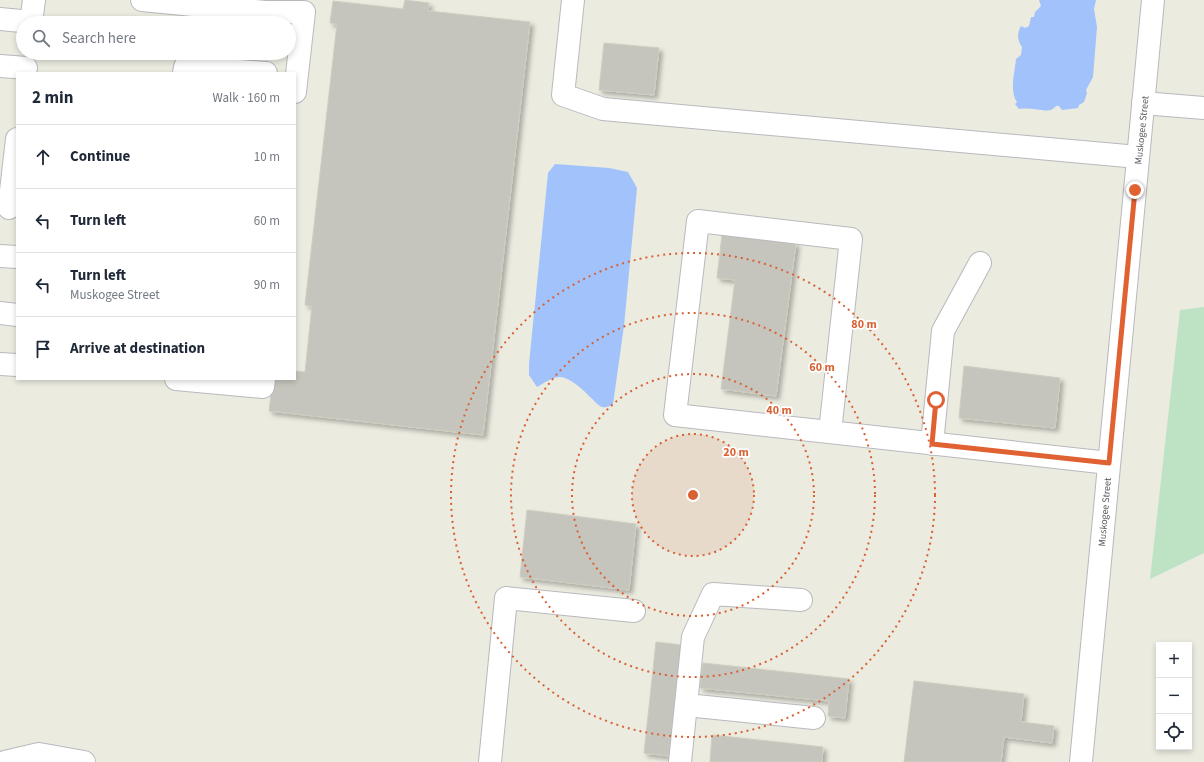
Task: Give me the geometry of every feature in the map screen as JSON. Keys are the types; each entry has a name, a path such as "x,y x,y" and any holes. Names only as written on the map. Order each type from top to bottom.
{"street":[{"path":"32,16 34,0"},
{"path":"142,0 266,6 304,12 296,81"},
{"path":"573,0 563,95 603,109 1138,157"},
{"name":"Muskogee Street","path":"1081,762 1153,0"},
{"path":"0,19 16,21"},
{"path":"0,66 26,65"},
{"path":"184,72 184,67 242,72"},
{"path":"1143,103 1204,108"},
{"path":"9,208 16,148"},
{"path":"830,432 851,239 698,221 675,415 1109,463"},
{"path":"0,256 16,257"},
{"path":"932,444 943,331 980,263"},
{"path":"0,313 16,315"},
{"path":"0,364 16,365"},
{"path":"187,380 263,387 264,380"},
{"path":"680,762 693,637 713,594 801,600"},
{"path":"490,762 506,598 634,611"},
{"path":"686,705 814,718"},
{"path":"5,762 39,754 54,759 84,762"}],"green space":[{"path":"1204,307 1204,553 1150,579 1180,310"}],"water":[{"path":"1039,0 1096,0 1094,9 1097,27 1093,77 1086,90 1087,93 1084,102 1079,105 1078,108 1062,110 1059,106 1056,106 1052,110 1019,109 1015,104 1017,102 1013,93 1014,75 1016,59 1021,55 1022,47 1018,39 1019,31 1021,26 1025,28 1029,26 1031,17 1034,17 1035,12 1041,6"},
{"path":"555,164 609,168 628,172 637,188 624,326 613,404 606,407 599,405 580,387 563,377 548,381 537,387 529,375 548,173"}],"building":[{"path":"405,0 429,3 428,11 530,22 483,435 269,411 273,380 296,380 296,371 305,372 312,306 305,305 337,24 330,23 333,1 403,9"},
{"path":"604,43 659,48 654,95 599,90"},
{"path":"722,235 796,243 776,396 721,389 735,280 717,278"},
{"path":"964,366 1060,378 1055,428 959,418"},
{"path":"527,510 636,524 629,590 520,577"},
{"path":"656,642 681,645 669,756 644,753"},
{"path":"703,663 849,679 845,718 828,716 829,701 700,688"},
{"path":"914,681 1024,694 1021,722 1054,726 1052,743 1004,737 1001,762 904,762"},
{"path":"712,735 823,747 822,762 710,762"}],"route":[{"path":"936,400 932,444 1109,463 1135,190"}]}
